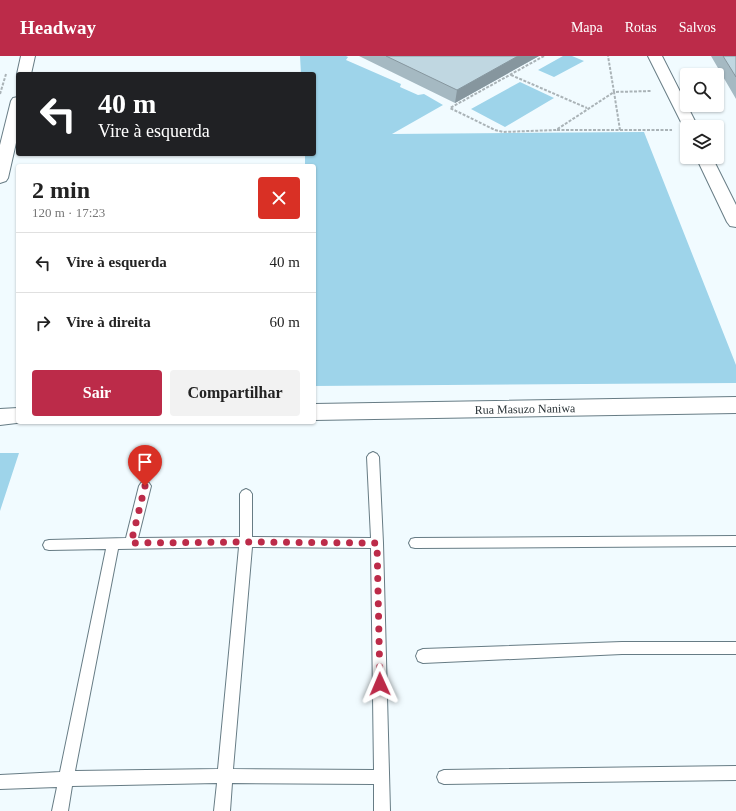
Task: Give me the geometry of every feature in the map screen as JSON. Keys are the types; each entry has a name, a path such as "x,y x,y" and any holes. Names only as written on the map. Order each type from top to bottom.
{"street":[{"path":"24,72 28,56"},
{"path":"656,56 687,120"},
{"path":"0,178 16,110"},
{"path":"707,164 736,222"},
{"name":"Rua Masuzo Naniwa","path":"316,412 736,405"},
{"path":"0,416 16,416"}],"lane":[{"path":"373,457 377,543 382,811"},
{"path":"131,543 145,486"},
{"path":"222,811 246,542 246,494"},
{"path":"415,543 736,541"},
{"path":"49,545 246,542 377,543"},
{"path":"60,811 113,545"},
{"path":"423,656 622,648 736,648"},
{"path":"444,777 736,773"},
{"path":"0,782 67,778 224,776 382,777"}],"path":[{"path":"544,56 450,108 499,131 672,130"},
{"path":"608,56 620,130"},
{"path":"511,74 587,108"},
{"path":"556,130 587,108 614,92 673,91"}],"shaded area":[{"path":"300,56 346,56 348,57 346,60 401,84 400,87 418,95 424,94 443,105 392,134 644,132 736,365 736,383 316,386 316,164 305,164 305,156 316,156 316,72 301,72"},
{"path":"563,56 572,56 584,61 554,77 538,70"},
{"path":"520,82 554,98 505,127 471,109"},
{"path":"0,453 19,453 0,511"}],"building":[{"path":"386,56 518,56 457,90"},
{"path":"723,56 736,56 736,77"}],"route":[{"path":"145,486 131,543 377,543 380,684"}]}
